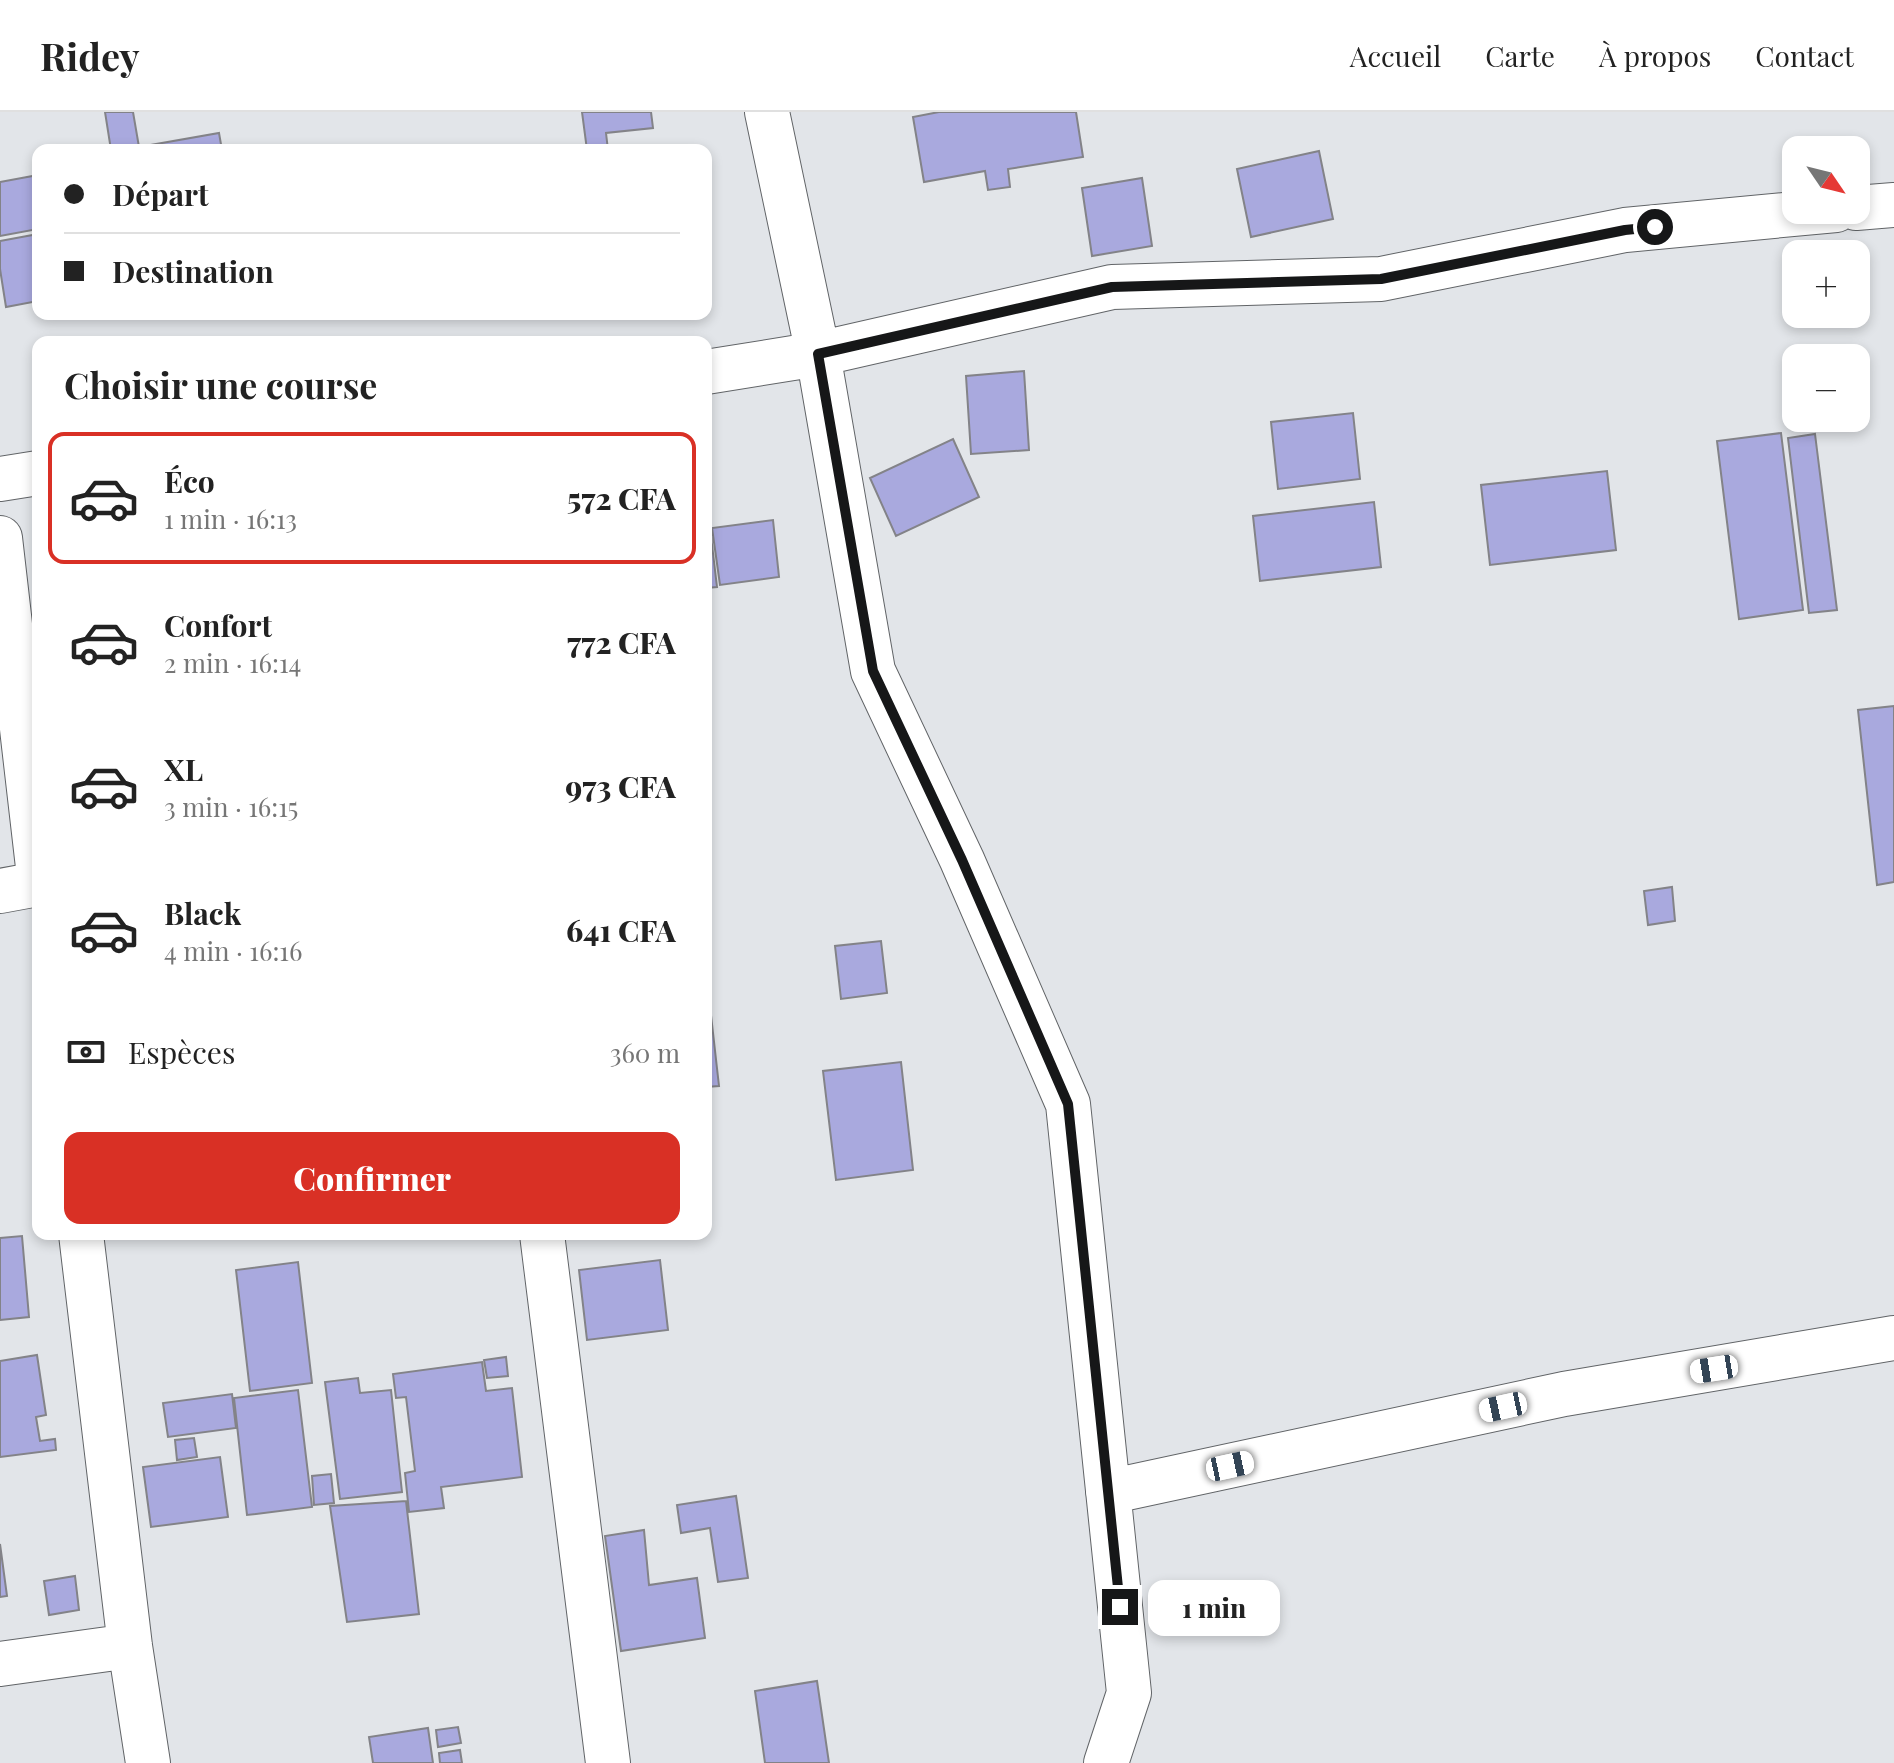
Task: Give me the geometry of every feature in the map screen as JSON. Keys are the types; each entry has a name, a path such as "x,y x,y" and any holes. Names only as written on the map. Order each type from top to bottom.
{"street":[{"path":"767,112 818,354 873,671 962,860 1068,1104 1129,1693 1106,1763"},
{"path":"1870,207 1894,205"},
{"path":"712,371 818,354 1112,287 1381,279 1625,230 1782,215"},
{"path":"0,479 32,474"},
{"path":"0,538 32,815"},
{"path":"0,891 32,885"},
{"path":"82,1240 130,1646 148,1763"},
{"path":"543,1240 608,1763"},
{"path":"1108,1492 1564,1394 1894,1338"},
{"path":"0,1664 130,1646"}],"building":[{"path":"105,112 133,112 138,144 110,144"},
{"path":"582,112 651,112 653,128 606,133 607,144 586,144"},
{"path":"939,112 1076,112 1083,157 1008,169 1010,187 988,190 985,171 924,182 913,117"},
{"path":"219,133 221,144 156,144"},
{"path":"1319,151 1333,219 1251,237 1237,169"},
{"path":"32,176 32,230 0,236 0,182"},
{"path":"1142,178 1152,246 1092,256 1082,188"},
{"path":"32,235 32,302 6,307 0,269 0,241"},
{"path":"1024,371 1029,450 971,454 966,376"},
{"path":"1353,413 1360,479 1278,489 1271,422"},
{"path":"1781,433 1803,610 1739,619 1717,441"},
{"path":"1815,434 1837,610 1809,613 1788,438"},
{"path":"953,439 979,497 896,536 870,478"},
{"path":"1607,471 1616,550 1490,565 1481,485"},
{"path":"1374,502 1381,567 1260,581 1253,516"},
{"path":"773,520 779,577 720,585 712,528"},
{"path":"712,545 717,587 712,587"},
{"path":"1894,706 1894,882 1877,885 1858,710"},
{"path":"1672,887 1675,921 1648,925 1644,891"},
{"path":"881,941 887,993 841,999 835,946"},
{"path":"712,1024 719,1086 712,1087"},
{"path":"901,1062 913,1170 836,1180 823,1071"},
{"path":"22,1236 29,1317 0,1320 0,1238"},
{"path":"660,1260 668,1330 587,1340 579,1270"},
{"path":"298,1262 312,1383 250,1391 236,1270"},
{"path":"37,1355 46,1415 36,1417 40,1441 55,1439 56,1450 0,1457 0,1361"},
{"path":"506,1357 508,1376 487,1378 484,1360"},
{"path":"482,1362 486,1391 512,1388 522,1477 441,1487 444,1508 409,1512 405,1473 415,1471 406,1397 396,1398 393,1374"},
{"path":"358,1378 360,1393 391,1390 402,1492 340,1499 325,1382"},
{"path":"298,1390 312,1507 247,1515 234,1398"},
{"path":"232,1394 236,1428 168,1437 163,1403"},
{"path":"194,1438 197,1457 177,1460 175,1440"},
{"path":"220,1457 228,1517 151,1527 143,1467"},
{"path":"331,1474 334,1503 314,1505 312,1476"},
{"path":"736,1496 748,1578 718,1582 710,1528 681,1533 677,1505"},
{"path":"406,1501 419,1614 347,1622 330,1506"},
{"path":"644,1530 649,1585 697,1578 705,1638 621,1651 605,1536"},
{"path":"0,1544 7,1596 0,1597"},
{"path":"75,1576 79,1610 49,1615 44,1581"},
{"path":"817,1681 829,1763 765,1763 755,1691"},
{"path":"458,1727 461,1743 438,1747 436,1730"},
{"path":"428,1728 433,1763 373,1763 369,1737"},
{"path":"460,1750 462,1763 440,1763 439,1753"}],"route":[{"path":"1120,1607 1068,1104 962,860 873,671 818,354 1112,287 1381,279 1625,230 1655,227"}]}
